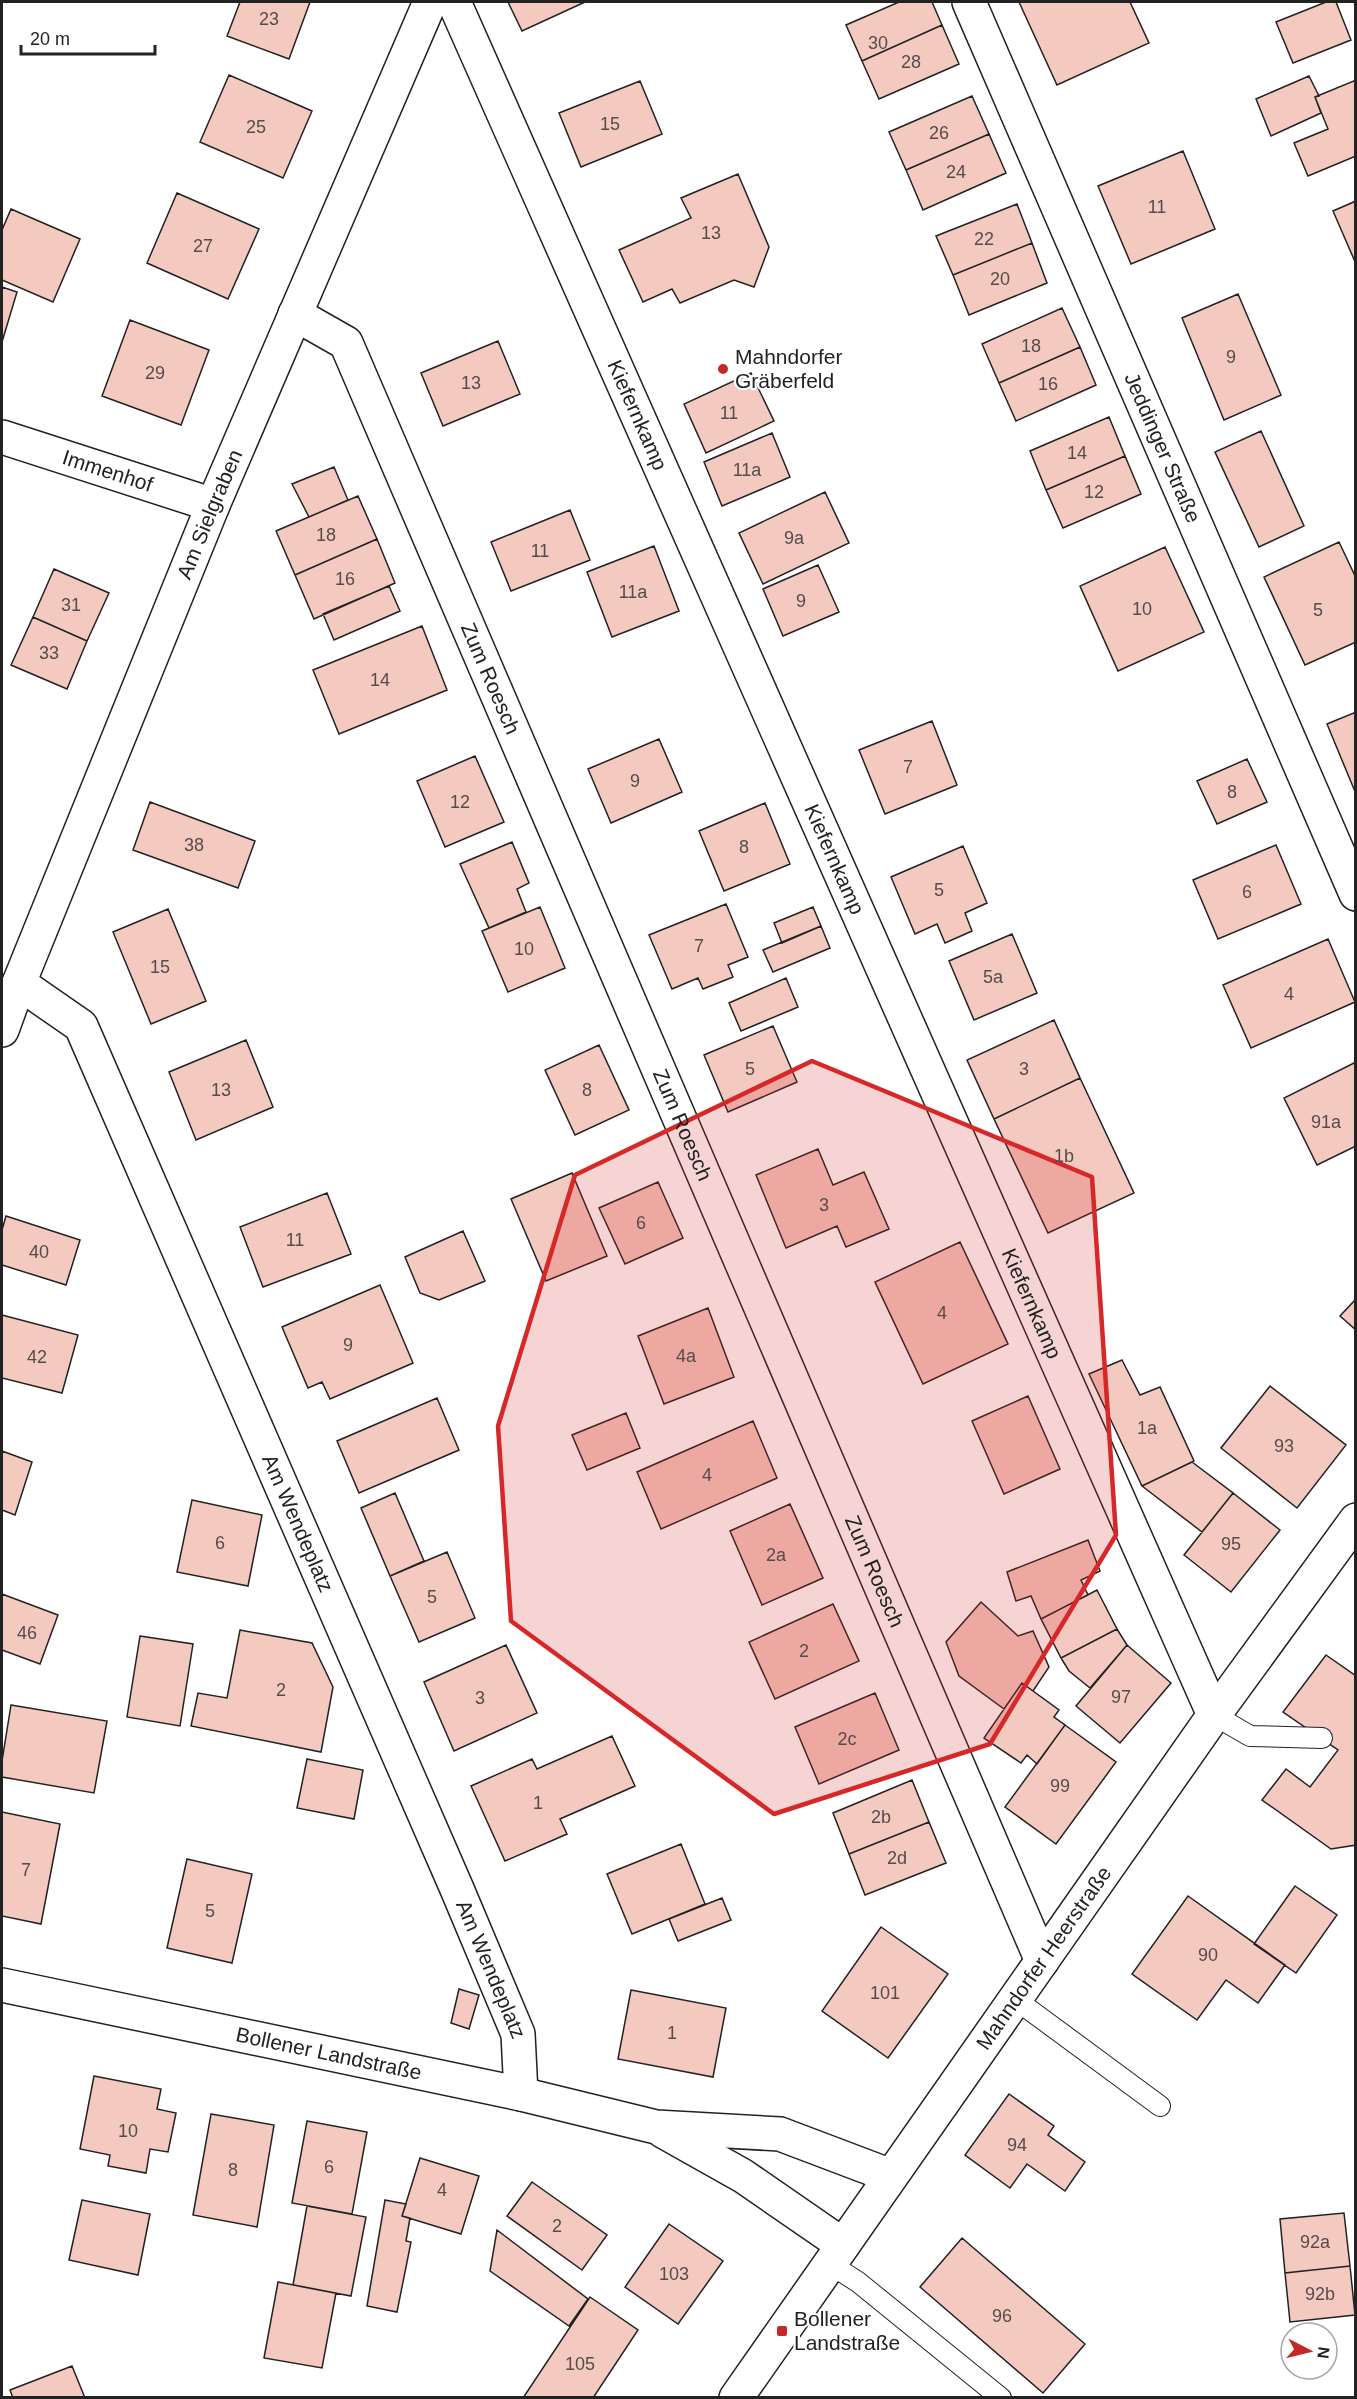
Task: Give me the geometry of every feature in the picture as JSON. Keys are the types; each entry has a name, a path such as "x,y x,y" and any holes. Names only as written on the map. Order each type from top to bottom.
{"street":[{"name":"Am Sielgraben","path":"2,1030 18,983 213,505 430,2"},
{"name":"Kiefernkamp","path":"454,2 1214,1715"},
{"name":"Jeddinger Straße","path":"969,2 1356,894"},
{"name":"Zum Roesch","path":"295,314 346,343 1042,1961"},
{"name":"Immenhof","path":"2,437 213,505"},
{"name":"Am Wendeplatz","path":"18,983 81,1026 448,1867 518,2034 521,2094"},
{"name":"Mahndorfer Heerstraße","path":"736,2397 1214,1715 1356,1520"},
{"name":"Bollener Landstraße","path":"2,1984 521,2094 656,2127 780,2134 891,2176"},
{"name":"Bollener Landstraße","path":"656,2127 743,2176 836,2255"}],"lane":[{"path":"1214,1715 1250,1736 1322,1738"},
{"path":"1015,1999 1160,2106"},
{"path":"836,2255 858,2282 1001,2397"}],"highlighted area":[{"path":"812,1061 1092,1177 1116,1535 990,1744 774,1814 511,1621 498,1426 575,1175"}],"building":[{"path":"240,2 310,2 289,59 227,36"},
{"path":"508,2 585,2 522,31"},
{"path":"899,2 932,2 942,25 862,61 846,25"},
{"path":"1019,2 1130,2 1149,43 1057,85"},
{"path":"1326,2 1336,2 1351,40 1293,63 1276,22"},
{"path":"942,25 959,64 879,99 862,61"},
{"path":"229,75 312,111 283,178 200,142"},
{"path":"1309,76 1319,96 1315,97 1321,113 1271,136 1256,99"},
{"path":"1356,80 1356,156 1308,176 1294,143 1328,129 1315,97"},
{"path":"640,81 662,134 581,167 559,113"},
{"path":"972,96 989,134 906,170 889,132"},
{"path":"989,134 1006,173 923,210 906,170"},
{"path":"1183,151 1215,229 1131,264 1098,186"},
{"path":"738,174 769,247 754,287 734,280 680,303 672,289 643,302 619,250 691,218 681,198"},
{"path":"177,193 259,229 228,299 147,263"},
{"path":"1356,201 1356,264 1333,211"},
{"path":"1017,204 1032,243 953,275 936,236"},
{"path":"11,209 80,239 53,302 2,280 2,230"},
{"path":"1032,243 1047,283 969,315 953,275"},
{"path":"2,287 17,292 2,342"},
{"path":"1238,294 1281,395 1224,420 1182,318"},
{"path":"1062,308 1080,347 999,383 982,344"},
{"path":"130,320 209,350 181,425 102,396"},
{"path":"498,341 520,394 443,426 421,373"},
{"path":"1080,347 1096,385 1016,421 999,383"},
{"path":"751,373 774,421 706,453 684,404"},
{"path":"1109,417 1125,456 1046,490 1030,451"},
{"path":"1261,431 1304,526 1259,547 1215,452"},
{"path":"772,433 790,477 722,506 704,462"},
{"path":"1125,456 1141,494 1063,528 1046,490"},
{"path":"334,467 348,500 309,517 292,484"},
{"path":"825,492 849,543 763,584 739,533"},
{"path":"358,496 377,539 295,575 276,531"},
{"path":"570,510 590,560 511,591 491,542"},
{"path":"377,539 395,583 314,619 295,575"},
{"path":"1339,542 1356,578 1356,642 1305,665 1264,577"},
{"path":"654,546 679,611 612,637 587,572"},
{"path":"1165,547 1204,632 1118,671 1080,586"},
{"path":"818,565 839,612 783,636 763,589"},
{"path":"54,569 109,593 87,641 33,617"},
{"path":"389,586 400,611 334,640 323,614"},
{"path":"33,617 87,641 67,689 11,665"},
{"path":"422,626 447,690 339,734 313,670"},
{"path":"1356,712 1356,794 1327,724"},
{"path":"932,721 957,785 885,814 859,750"},
{"path":"659,739 682,792 611,823 588,769"},
{"path":"475,756 504,822 445,847 417,781"},
{"path":"1247,759 1267,802 1217,824 1197,781"},
{"path":"150,802 255,841 238,888 133,850"},
{"path":"765,803 790,864 724,891 699,831"},
{"path":"512,842 529,883 517,889 526,912 489,928 460,864"},
{"path":"1276,845 1301,904 1218,939 1193,880"},
{"path":"963,846 987,903 965,913 972,931 945,943 937,924 915,934 891,877"},
{"path":"726,904 748,957 728,965 733,977 703,989 698,978 672,989 649,935"},
{"path":"540,907 565,968 508,992 482,931"},
{"path":"813,907 821,926 782,943 774,923"},
{"path":"168,909 206,1001 151,1024 113,932"},
{"path":"821,926 830,948 773,972 763,950"},
{"path":"1012,934 1037,993 974,1020 949,961"},
{"path":"1328,939 1355,1002 1251,1048 1223,985"},
{"path":"786,978 798,1007 741,1031 729,1003"},
{"path":"1054,1020 1080,1078 994,1119 967,1060"},
{"path":"773,1026 797,1082 728,1112 704,1055"},
{"path":"246,1040 273,1107 196,1140 169,1072"},
{"path":"599,1045 629,1110 575,1135 545,1070"},
{"path":"1356,1062 1356,1146 1317,1165 1284,1098"},
{"path":"1080,1078 1134,1193 1048,1233 994,1119"},
{"path":"818,1149 833,1185 864,1172 889,1229 846,1247 837,1226 786,1248 756,1175"},
{"path":"572,1173 607,1256 546,1281 511,1199"},
{"path":"658,1182 683,1238 625,1264 599,1208"},
{"path":"327,1193 351,1254 263,1287 240,1227"},
{"path":"6,1216 80,1240 66,1285 2,1265 2,1230"},
{"path":"463,1231 485,1281 439,1300 420,1293 405,1257"},
{"path":"960,1242 1008,1344 923,1384 875,1282"},
{"path":"380,1285 413,1363 330,1399 322,1382 308,1388 282,1327"},
{"path":"1356,1299 1356,1330 1340,1316"},
{"path":"708,1308 734,1377 664,1404 638,1336"},
{"path":"2,1315 78,1335 62,1393 2,1378"},
{"path":"1122,1360 1140,1395 1160,1387 1194,1461 1142,1486 1089,1374"},
{"path":"1270,1386 1346,1445 1297,1508 1221,1448"},
{"path":"1028,1396 1060,1469 1004,1494 972,1421"},
{"path":"437,1398 459,1450 359,1493 337,1441"},
{"path":"626,1413 640,1448 587,1470 572,1435"},
{"path":"753,1421 777,1478 661,1529 637,1472"},
{"path":"2,1451 32,1462 15,1515 2,1510"},
{"path":"1192,1462 1233,1493 1202,1532 1142,1486"},
{"path":"395,1493 424,1561 390,1576 361,1508"},
{"path":"1233,1493 1280,1530 1231,1592 1184,1555"},
{"path":"192,1500 262,1515 248,1586 177,1572"},
{"path":"790,1504 823,1578 762,1605 730,1531"},
{"path":"1088,1540 1100,1571 1081,1580 1088,1595 1041,1619 1031,1596 1016,1601 1007,1572"},
{"path":"447,1552 475,1618 419,1642 390,1576"},
{"path":"1097,1590 1117,1629 1061,1658 1041,1619"},
{"path":"2,1594 58,1615 40,1664 2,1650"},
{"path":"981,1602 1018,1636 1033,1631 1049,1667 1033,1691 1022,1683 1004,1709 959,1676 946,1642"},
{"path":"833,1604 859,1661 775,1699 749,1642"},
{"path":"1117,1629 1127,1645 1090,1688 1069,1671 1061,1658"},
{"path":"240,1630 312,1643 333,1687 321,1752 191,1726 198,1693 227,1698"},
{"path":"140,1636 193,1644 180,1726 127,1717"},
{"path":"506,1645 537,1713 454,1751 424,1682"},
{"path":"1127,1645 1171,1683 1120,1743 1076,1706"},
{"path":"1326,1655 1356,1676 1356,1845 1331,1849 1262,1800 1286,1769 1310,1787 1338,1750 1283,1712"},
{"path":"1022,1683 1059,1710 1054,1717 1065,1725 1037,1764 1027,1755 1021,1763 984,1738"},
{"path":"875,1693 899,1750 819,1784 795,1727"},
{"path":"11,1705 107,1721 94,1793 2,1777 2,1761"},
{"path":"1065,1725 1116,1762 1056,1844 1005,1807"},
{"path":"612,1736 635,1786 560,1819 567,1834 505,1861 471,1786 532,1759 537,1769"},
{"path":"307,1759 363,1770 354,1819 297,1808"},
{"path":"912,1780 929,1822 849,1854 833,1813"},
{"path":"2,1812 60,1824 41,1924 2,1916"},
{"path":"929,1822 946,1863 865,1895 849,1854"},
{"path":"681,1844 705,1904 632,1934 607,1874"},
{"path":"187,1859 252,1874 232,1963 167,1948"},
{"path":"1295,1886 1337,1915 1296,1973 1254,1944"},
{"path":"1188,1896 1285,1965 1258,2003 1226,1980 1197,2020 1132,1974"},
{"path":"722,1898 731,1920 678,1941 669,1919"},
{"path":"881,1927 948,1974 888,2058 822,2011"},
{"path":"459,1989 479,1995 469,2029 451,2023"},
{"path":"631,1990 726,2008 713,2077 618,2059"},
{"path":"94,2076 161,2089 157,2109 176,2113 168,2152 150,2149 146,2173 108,2166 110,2155 80,2149"},
{"path":"1009,2094 1054,2126 1048,2135 1085,2162 1065,2191 1027,2164 1010,2188 965,2155"},
{"path":"211,2114 274,2125 257,2227 193,2215"},
{"path":"307,2121 367,2132 352,2214 292,2203"},
{"path":"420,2158 479,2176 461,2234 402,2216"},
{"path":"532,2182 607,2235 582,2270 507,2216"},
{"path":"82,2200 150,2214 138,2275 69,2260"},
{"path":"385,2200 406,2204 402,2216 410,2218 406,2241 411,2242 397,2312 367,2306"},
{"path":"307,2206 366,2217 351,2296 293,2285"},
{"path":"1344,2213 1350,2266 1285,2273 1280,2219"},
{"path":"669,2224 723,2261 678,2324 625,2287"},
{"path":"497,2230 588,2299 569,2326 490,2271"},
{"path":"962,2238 1085,2344 1043,2393 920,2287"},
{"path":"1350,2266 1355,2315 1290,2321 1285,2273"},
{"path":"278,2282 336,2293 322,2368 264,2358"},
{"path":"590,2297 638,2330 593,2398 523,2398"},
{"path":"72,2366 85,2398 13,2398 10,2390"}],"place":[{"name":"Mahndorfer Gräberfeld","path":"723,369"},
{"name":"Bollener Landstraße","path":"782,2331"}]}
